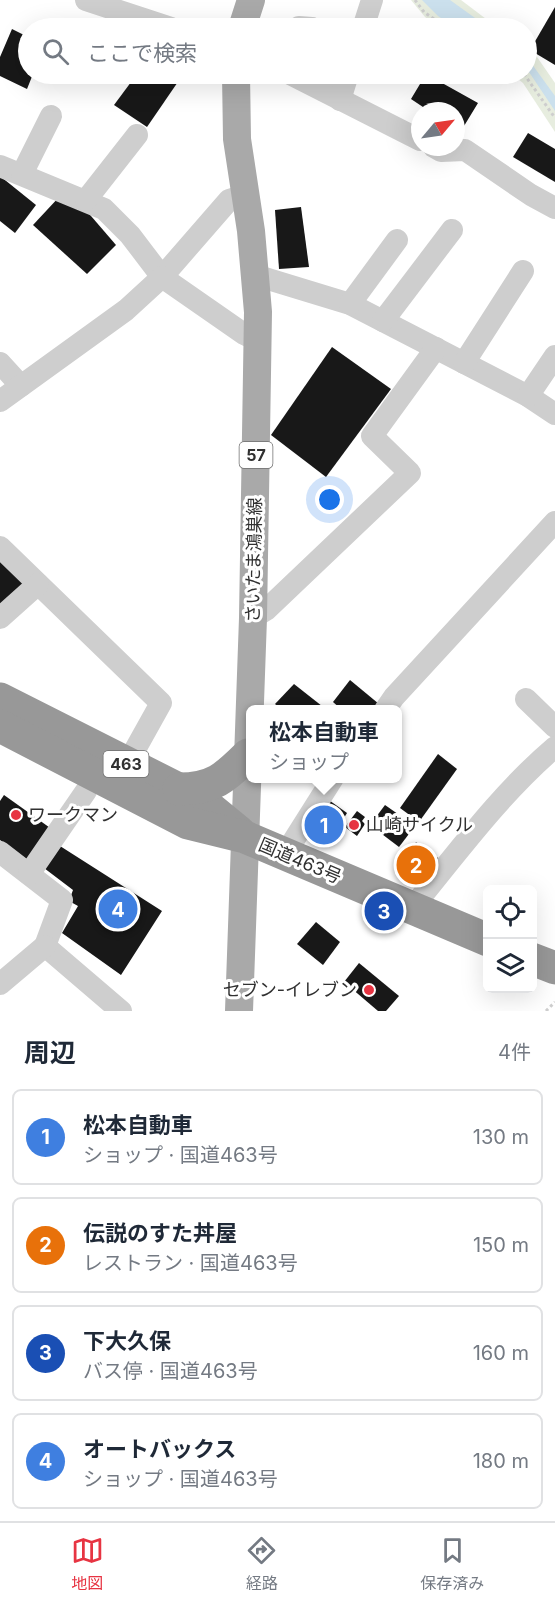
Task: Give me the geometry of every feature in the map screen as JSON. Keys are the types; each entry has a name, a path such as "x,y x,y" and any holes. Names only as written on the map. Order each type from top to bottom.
{"highway":[{"name":"国道463号","path":"0,699 200,800 245,837"},
{"name":"国道463号","path":"3,734 188,823 245,837 486,939"},
{"path":"179,789 199,789 219,781 246,757"},
{"path":"537,961 555,968"}],"main road":[{"path":"245,18 251,0"},
{"name":"さいたま鴻巣線","path":"236,84 237,139 255,275 258,341 250,705"},
{"name":"さいたま鴻巣線","path":"239,1011 247,783"}],"street":[{"path":"86,0 141,18"},
{"path":"366,18 372,0"},
{"path":"309,84 411,136"},
{"path":"340,100 345,84"},
{"path":"22,174 51,116"},
{"path":"86,200 137,135"},
{"path":"465,150 531,195 555,208"},
{"path":"0,165 104,209 130,236 162,277 244,334 258,341"},
{"path":"0,401 126,310 162,277 229,200 245,195"},
{"path":"384,321 452,230"},
{"path":"350,304 397,240"},
{"path":"464,363 523,271"},
{"path":"255,275 350,304 528,396 555,414"},
{"path":"253,618 266,610 410,473 372,436 436,348"},
{"path":"528,396 555,356"},
{"path":"0,363 21,387"},
{"path":"388,705 555,522"},
{"path":"0,547 161,703 127,764"},
{"path":"0,618 38,584"},
{"path":"526,699 555,727"},
{"path":"412,908 492,812 555,747"},
{"path":"285,854 330,783"},
{"path":"29,874 86,791"},
{"path":"0,852 62,900 45,946 0,984"},
{"path":"45,946 110,1008"}],"path":[{"path":"415,0 424,12 433,18"},
{"path":"531,84 555,118"},
{"path":"546,1011 555,1002"}],"shaded area":[{"path":"411,0 461,0 485,18 426,18"},
{"path":"537,57 555,83 555,132 524,84 537,84"}],"water":[{"path":"422,0 450,0 475,18 441,18"},
{"path":"537,71 555,96 555,111 537,84"}],"building":[{"path":"555,7 555,65 537,54 537,38"},
{"path":"12,29 18,32 18,84 29,84 27,89 0,76 0,57"},
{"path":"130,84 177,84 147,127 114,105"},
{"path":"420,84 444,84 478,103 465,124 465,102 416,102 411,99"},
{"path":"528,133 555,149 555,182 513,157"},
{"path":"0,176 36,205 15,233 0,221"},
{"path":"60,196 85,209 116,245 87,274 33,225"},
{"path":"301,207 309,267 279,269 275,210"},
{"path":"332,347 391,389 326,477 271,435"},
{"path":"0,555 28,584 0,610"},
{"path":"350,680 379,704 336,705 333,702"},
{"path":"294,684 321,705 276,705"},
{"path":"438,754 457,769 419,822 400,808"},
{"name":"ワークマン","path":"4,795 53,830 29,861 0,840 0,801"},
{"path":"326,798 347,813 327,845 305,832"},
{"path":"385,805 415,826 399,847 370,825"},
{"path":"357,811 365,817 362,821 365,824 357,836 345,827"},
{"path":"416,842 438,858 419,884 396,870"},
{"path":"60,846 162,911 121,975 62,933 78,906 69,901 73,890 44,868"},
{"path":"316,922 340,942 323,965 297,944"},
{"path":"359,963 399,996 386,1011 378,1011 344,982"}],"place":[{"name":"ワークマン","path":"16,815"},
{"name":"松本自動車","path":"324,825"},
{"name":"山崎サイクル","path":"354,825"},
{"name":"伝説のすた丼屋","path":"416,865"},
{"name":"オートバックス","path":"118,909"},
{"name":"下大久保","path":"384,911"},
{"name":"セブン-イレブン","path":"369,990"}]}
